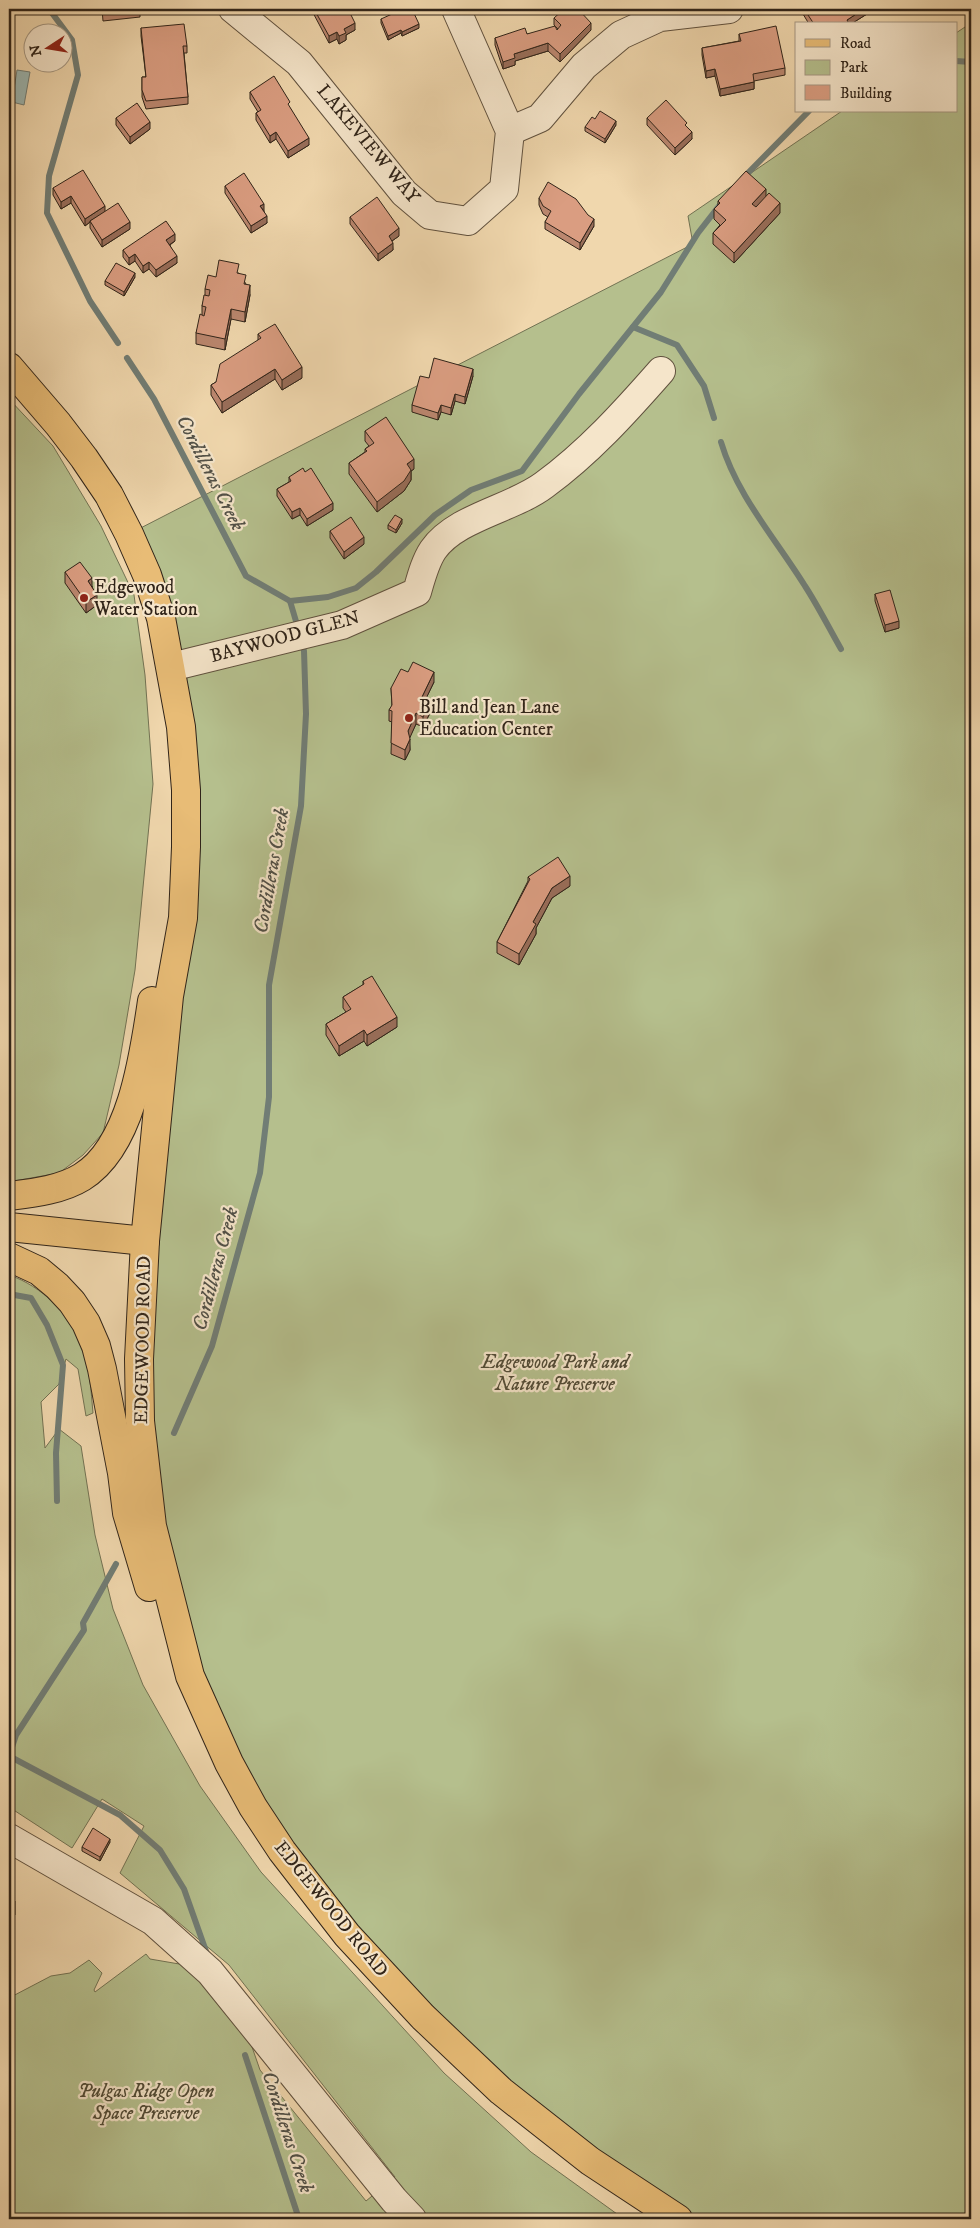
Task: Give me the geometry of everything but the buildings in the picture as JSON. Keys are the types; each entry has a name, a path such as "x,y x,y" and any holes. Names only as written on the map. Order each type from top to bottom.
{"main road":[{"name":"EDGEWOOD ROAD","path":"9,367 58,424 109,495 147,575 161,618 180,727 186,790 183,918 170,996 145,1241 139,1359 140,1420 147,1486 158,1556 190,1676 229,1763 253,1807 282,1851 348,1935 429,2023 501,2092 590,2161 678,2219"},
{"path":"9,1196 46,1190 82,1178 109,1153 119,1132 136,1083 144,1047 186,790"},
{"path":"9,1227 145,1241"},
{"path":"9,1258 39,1271 57,1286 72,1302 86,1323 96,1346 122,1473 128,1513 140,1559 164,1628 190,1676"}],"street":[{"name":"LAKEVIEW WAY","path":"233,9 299,63 404,193 430,215 468,220 504,188 510,131 456,9"},
{"path":"510,131 540,118 584,66 621,35 660,17 729,9"},
{"name":"BAYWOOD GLEN","path":"171,667 342,625 417,592 423,571 433,550 442,539 464,524 524,499 544,486 580,456 623,414 661,371"},
{"path":"9,1838 148,1917 210,1972 394,2200 412,2219"}],"green space":[{"name":"Edgewood Park and Nature Preserve","path":"971,23 971,2219 678,2219 590,2161 347,1935 210,1719 140,1421 186,790 129,534 693,244 688,216 841,112 958,112 958,32"},
{"path":"9,399 53,446 101,526 134,595 145,675 153,784 135,970 119,1065 103,1133 83,1155 59,1173 14,1181 9,1181"},
{"name":"Pulgas Ridge Open Space Preserve","path":"9,1275 33,1286 54,1303 71,1324 83,1348 89,1372 93,1413 86,1416 78,1369 66,1359 59,1384 41,1402 45,1448 59,1429 81,1446 95,1535 113,1609 143,1685 200,1786 261,1872 444,2073 531,2152 624,2219 9,2219 9,1998 51,1976 70,1973 89,1960 102,1973 94,1990 95,1992 146,1954 150,1959 226,1972 260,2070 366,2201 395,2177 229,1965 120,1873 144,1826 102,1799 72,1848 9,1807"}],"water":[{"path":"17,70 30,72 24,105 12,102"}],"waterway":[{"name":"Cordilleras Creek","path":"49,9 72,40 78,75 49,176 47,213 90,301 118,343"},
{"path":"958,61 971,62"},
{"path":"743,178 808,112"},
{"path":"290,601 328,597 356,588 376,572 435,515 471,490 522,471 579,394 661,292 698,233 719,206"},
{"path":"633,327 677,345 704,386 714,418"},
{"name":"Cordilleras Creek","path":"127,358 154,399 246,576 290,601 298,628"},
{"path":"721,442 728,462 747,499 810,594 841,649"},
{"name":"Cordilleras Creek","path":"174,1433 212,1346 260,1173 269,1097 269,985 301,806 306,714 304,651 301,640"},
{"path":"9,1294 31,1298 47,1325 63,1365 56,1453 57,1501"},
{"name":"Cordilleras Creek","path":"9,1756 16,1735 84,1630 83,1623 116,1564"},
{"name":"Cordilleras Creek","path":"9,1756 120,1815 160,1850 184,1889 207,1954"},
{"name":"Cordilleras Creek","path":"245,2055 299,2219"}],"place":[{"name":"Edgewood Water Station","path":"84,598"},
{"name":"Bill and Jean Lane Education Center","path":"409,718"}]}
